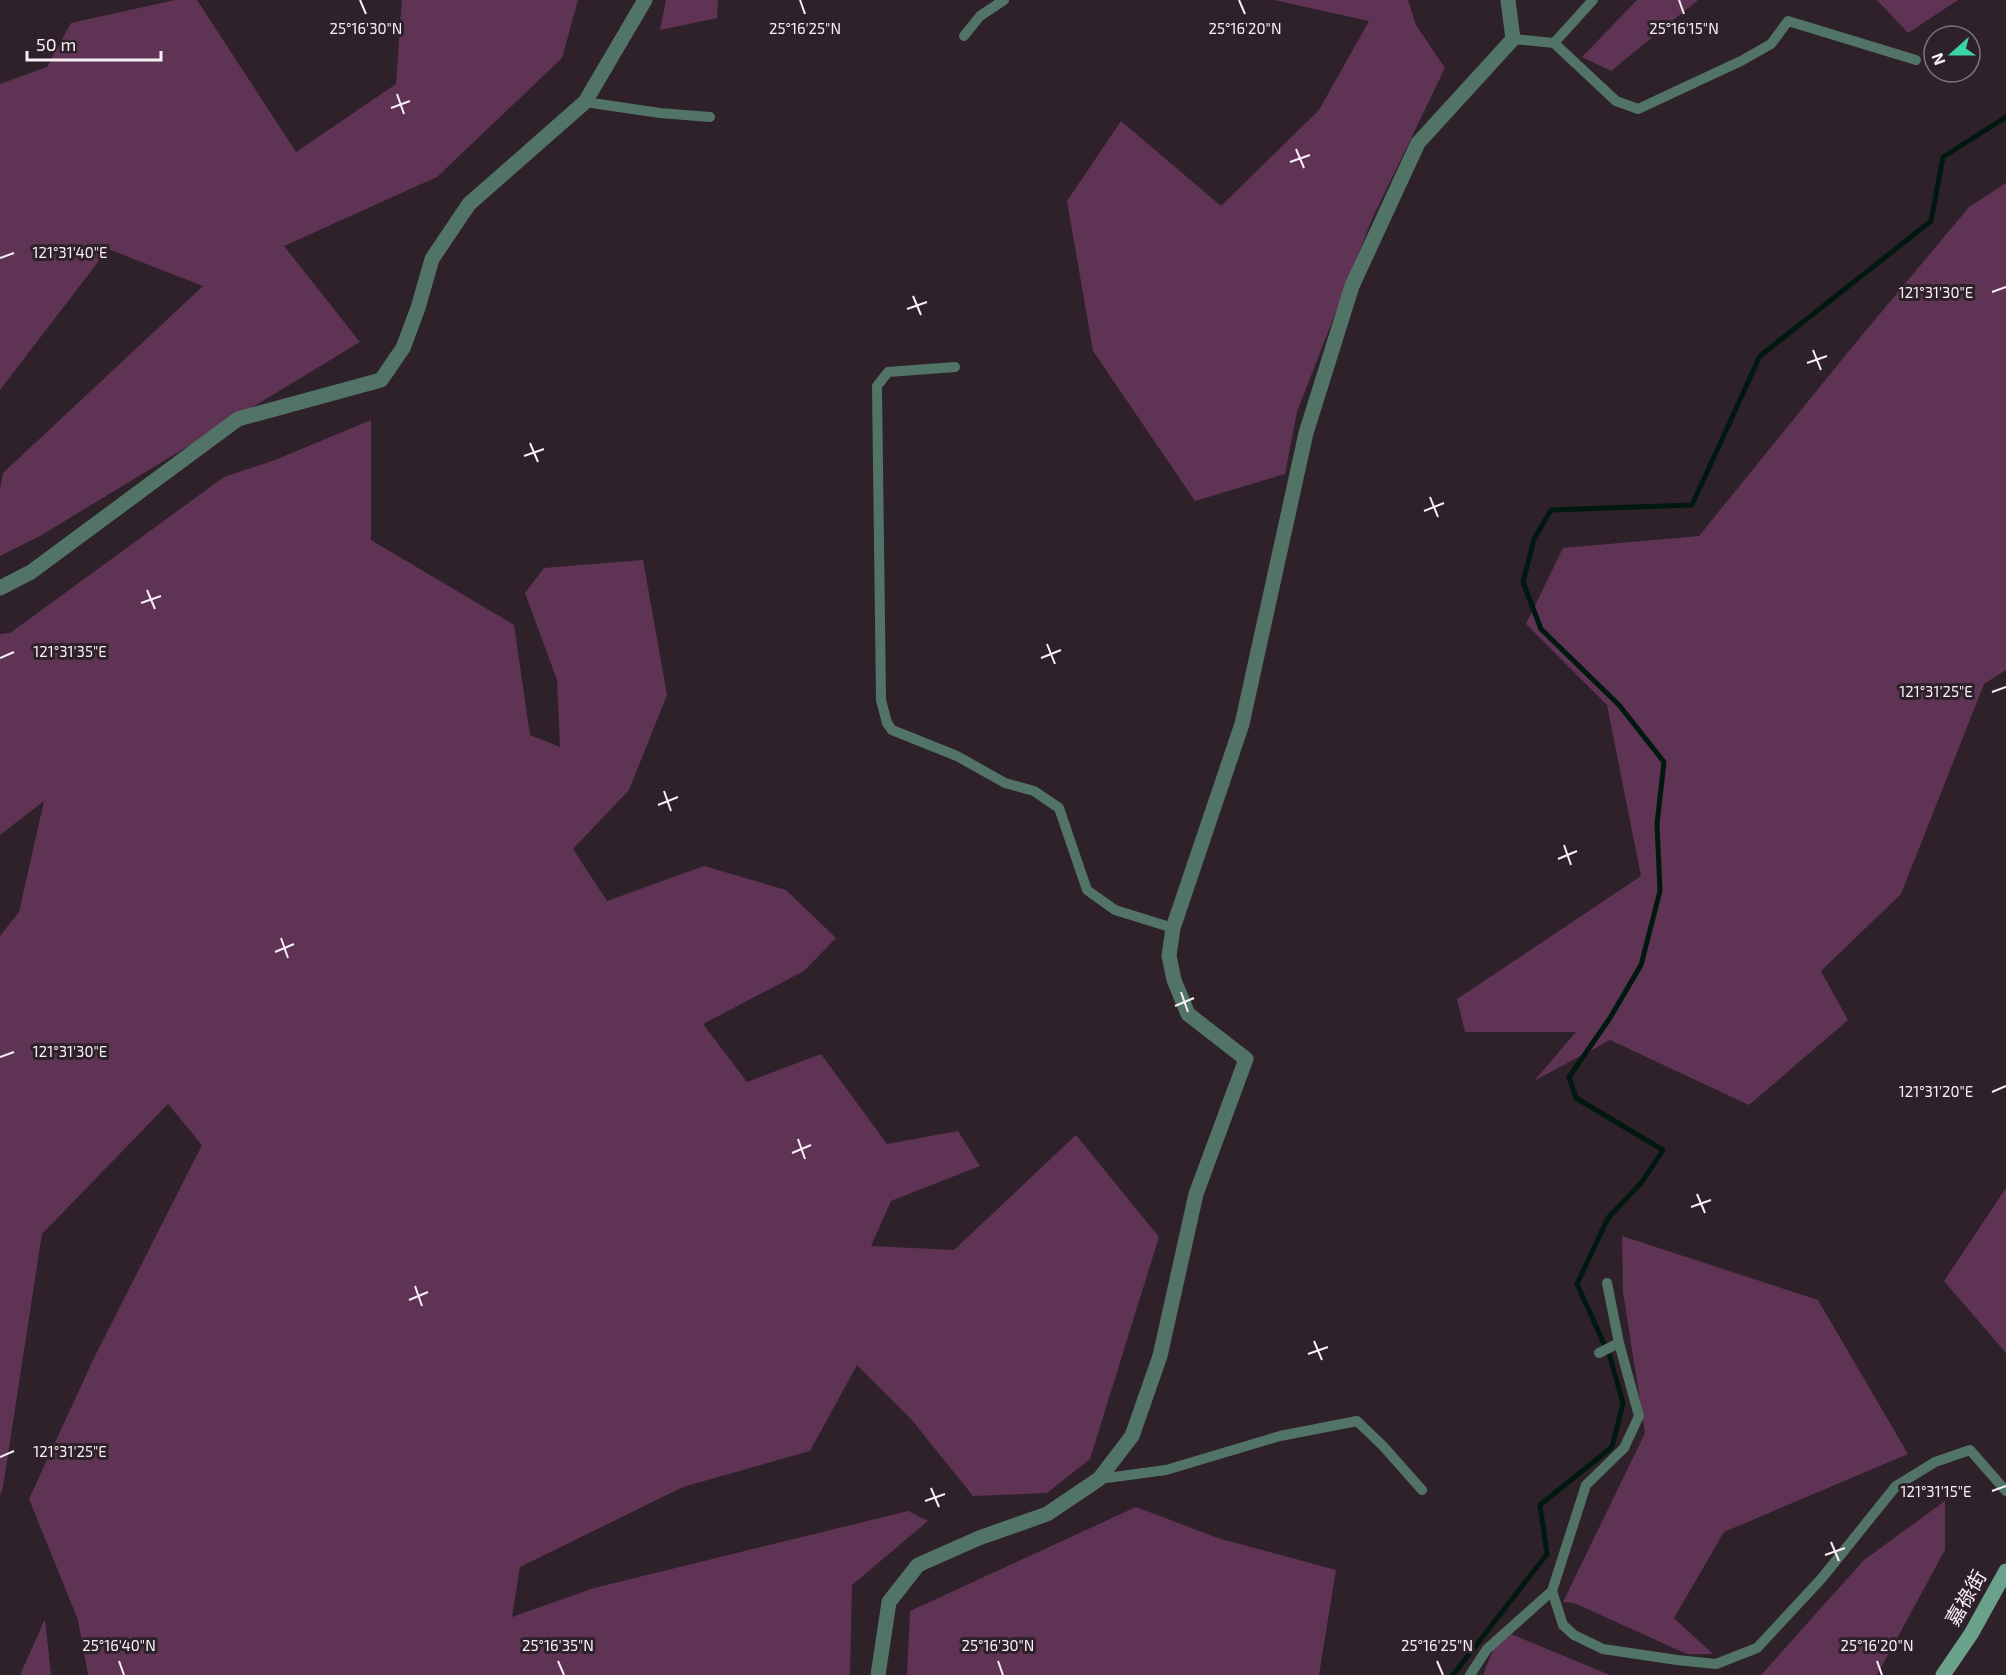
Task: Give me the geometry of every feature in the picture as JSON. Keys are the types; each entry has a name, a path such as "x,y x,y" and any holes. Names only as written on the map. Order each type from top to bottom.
{"street":[{"path":"0,588 31,572 238,419 381,380 404,348 432,259 469,204 585,102 645,0"},
{"path":"878,1675 889,1602 918,1564 979,1538 1047,1514 1099,1479 1132,1436 1160,1356 1196,1194 1246,1059 1188,1014 1174,980 1168,956 1173,928 1242,724 1306,433 1352,285 1418,143 1513,39 1508,0"},
{"name":"嘉祿街","path":"1943,1675 1971,1634 2006,1571"}],"lane":[{"path":"964,36 980,16 1004,0"},
{"path":"1554,43 1593,0"},
{"path":"1513,39 1554,43 1616,101 1638,109 1741,61 1771,44 1788,21 1916,60"},
{"path":"585,102 660,113 710,117"},
{"path":"955,367 888,372 877,386 881,700 886,723 892,730 957,756 1005,783 1034,791 1059,808 1088,890 1115,910 1173,928"},
{"path":"1470,1675 1487,1649 1552,1591 1586,1485 1624,1448 1639,1416 1619,1343 1607,1283"},
{"path":"1599,1353 1619,1343"},
{"path":"1099,1479 1166,1470 1280,1436 1357,1421 1422,1490"},
{"path":"1552,1591 1563,1625 1574,1635 1603,1649 1716,1664 1757,1648 1822,1578 1896,1486 1935,1462 1970,1450 2006,1491"}],"shaded area":[{"path":"175,0 197,0 296,152 396,84 402,0 578,0 562,58 437,177 284,246 360,342 40,536 0,556 0,489 3,473 203,286 108,249 0,390 0,84 47,67 71,23"},
{"path":"666,0 718,0 717,18 660,30"},
{"path":"1274,0 1408,0 1416,25 1445,68 1372,219 1297,412 1285,474 1195,501 1093,351 1067,201 1121,121 1221,206 1319,110 1369,21"},
{"path":"1637,0 1698,0 1611,71 1582,57"},
{"path":"1877,0 1958,0 1908,33"},
{"path":"2006,183 2006,670 1984,684 1901,894 1821,971 1848,1020 1749,1105 1610,1040 1534,1081 1576,1032 1465,1032 1457,999 1641,876 1607,705 1526,624 1563,548 1699,536 1969,207"},
{"path":"371,420 371,540 514,625 530,735 560,747 557,680 525,593 544,568 643,560 667,695 629,790 573,849 607,901 704,866 786,890 836,938 804,971 703,1024 747,1082 821,1054 887,1144 958,1131 980,1166 891,1201 871,1246 954,1250 1076,1135 1159,1237 1090,1459 1047,1493 973,1496 911,1419 857,1365 810,1451 683,1487 520,1567 512,1617 594,1588 908,1511 928,1521 852,1585 850,1675 88,1675 78,1620 29,1499 93,1360 202,1145 168,1104 42,1234 0,1496 0,936 19,912 44,801 0,835 0,634 10,633 224,477 275,460"},
{"path":"2006,1188 2006,1353 1944,1281"},
{"path":"1622,1236 1818,1300 1908,1454 1724,1532 1674,1618 1713,1654 1687,1654 1574,1603 1563,1602 1645,1433 1623,1292"},
{"path":"1945,1501 1945,1550 1877,1675 1761,1675 1864,1560"},
{"path":"1136,1507 1218,1538 1336,1570 1319,1675 907,1675 910,1611"},
{"path":"45,1619 51,1675 20,1675"},
{"path":"1501,1630 1610,1675 1483,1675"}],"waterway":[{"path":"1453,1675 1547,1554 1540,1505 1612,1447 1623,1403 1610,1357 1577,1284 1608,1218 1642,1182 1663,1150 1576,1098 1569,1077 1610,1018 1641,965 1660,891 1657,824 1664,762 1619,705 1541,629 1523,582 1534,539 1551,510 1692,505 1760,356 1931,221 1943,157 2006,117"}]}
